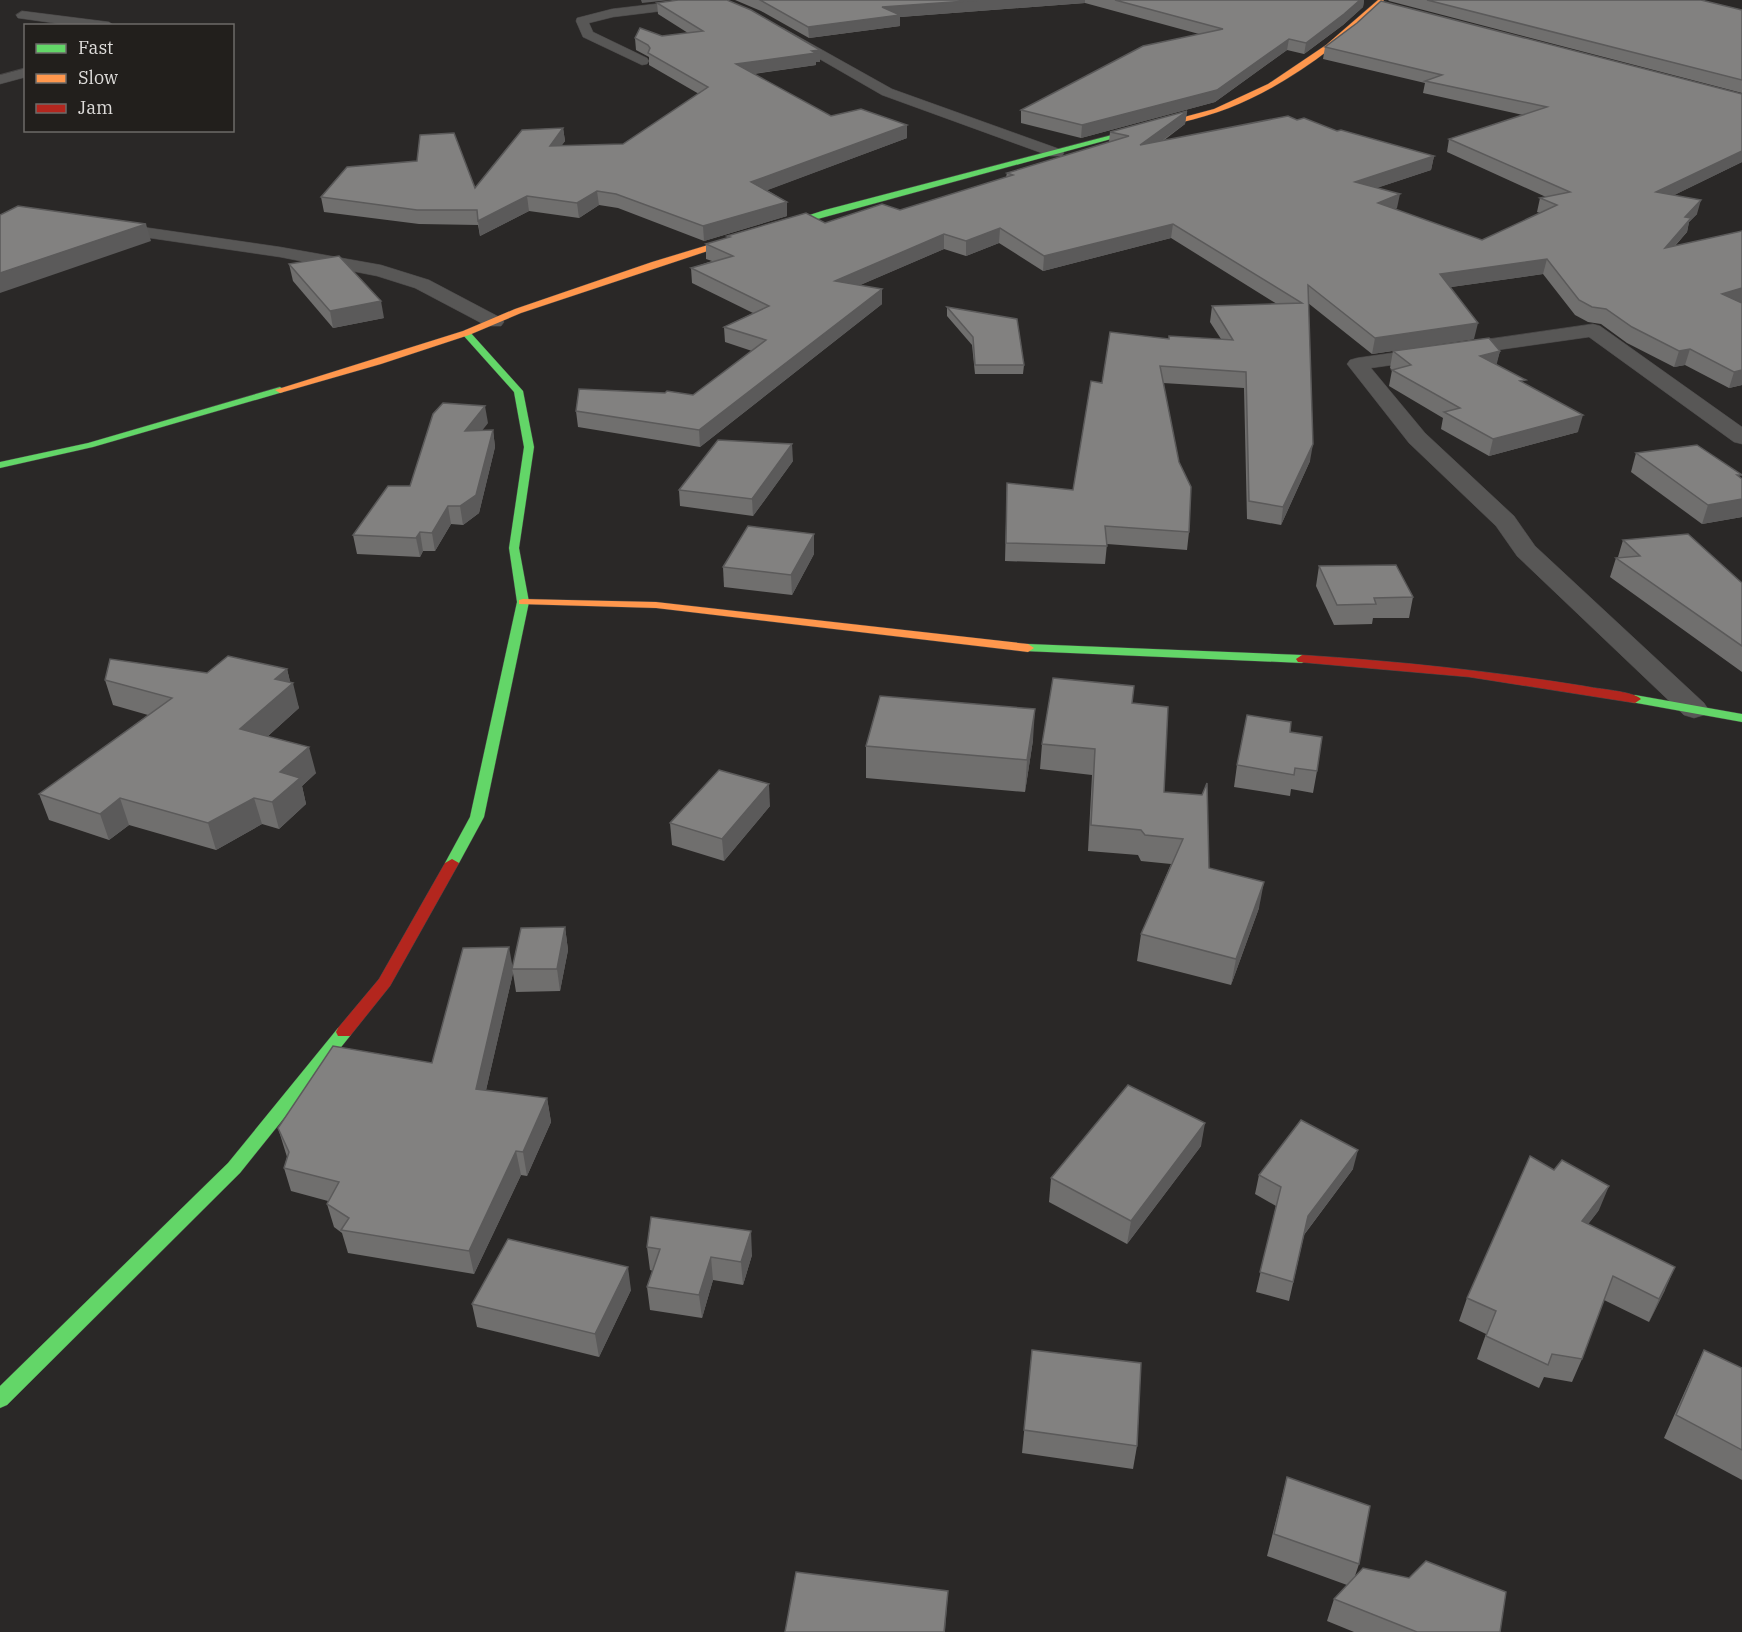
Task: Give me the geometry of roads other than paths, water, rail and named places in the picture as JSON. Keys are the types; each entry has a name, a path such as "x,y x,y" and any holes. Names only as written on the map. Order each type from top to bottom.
{"street":[{"path":"642,61 588,34 582,21 602,15 718,0 737,8"},
{"path":"1360,0 1382,4"},
{"path":"0,465 123,436 378,362 466,333 518,311 655,264 828,212 1056,153 1237,101 1286,77 1382,4"},
{"path":"585,5 602,15"},
{"path":"22,15 93,24"},
{"path":"766,22 887,92 1056,153"},
{"path":"0,80 24,73"},
{"path":"92,225 280,252 381,271 422,284 494,322"},
{"path":"1694,709 1526,551 1505,521 1418,438 1357,364 1593,330 1742,437"},
{"path":"0,1399 234,1168 385,982 477,817 524,602 514,548 528,447 518,391 466,333"},
{"path":"524,602 656,605 1035,649 1347,661 1546,683 1742,718"}]}
